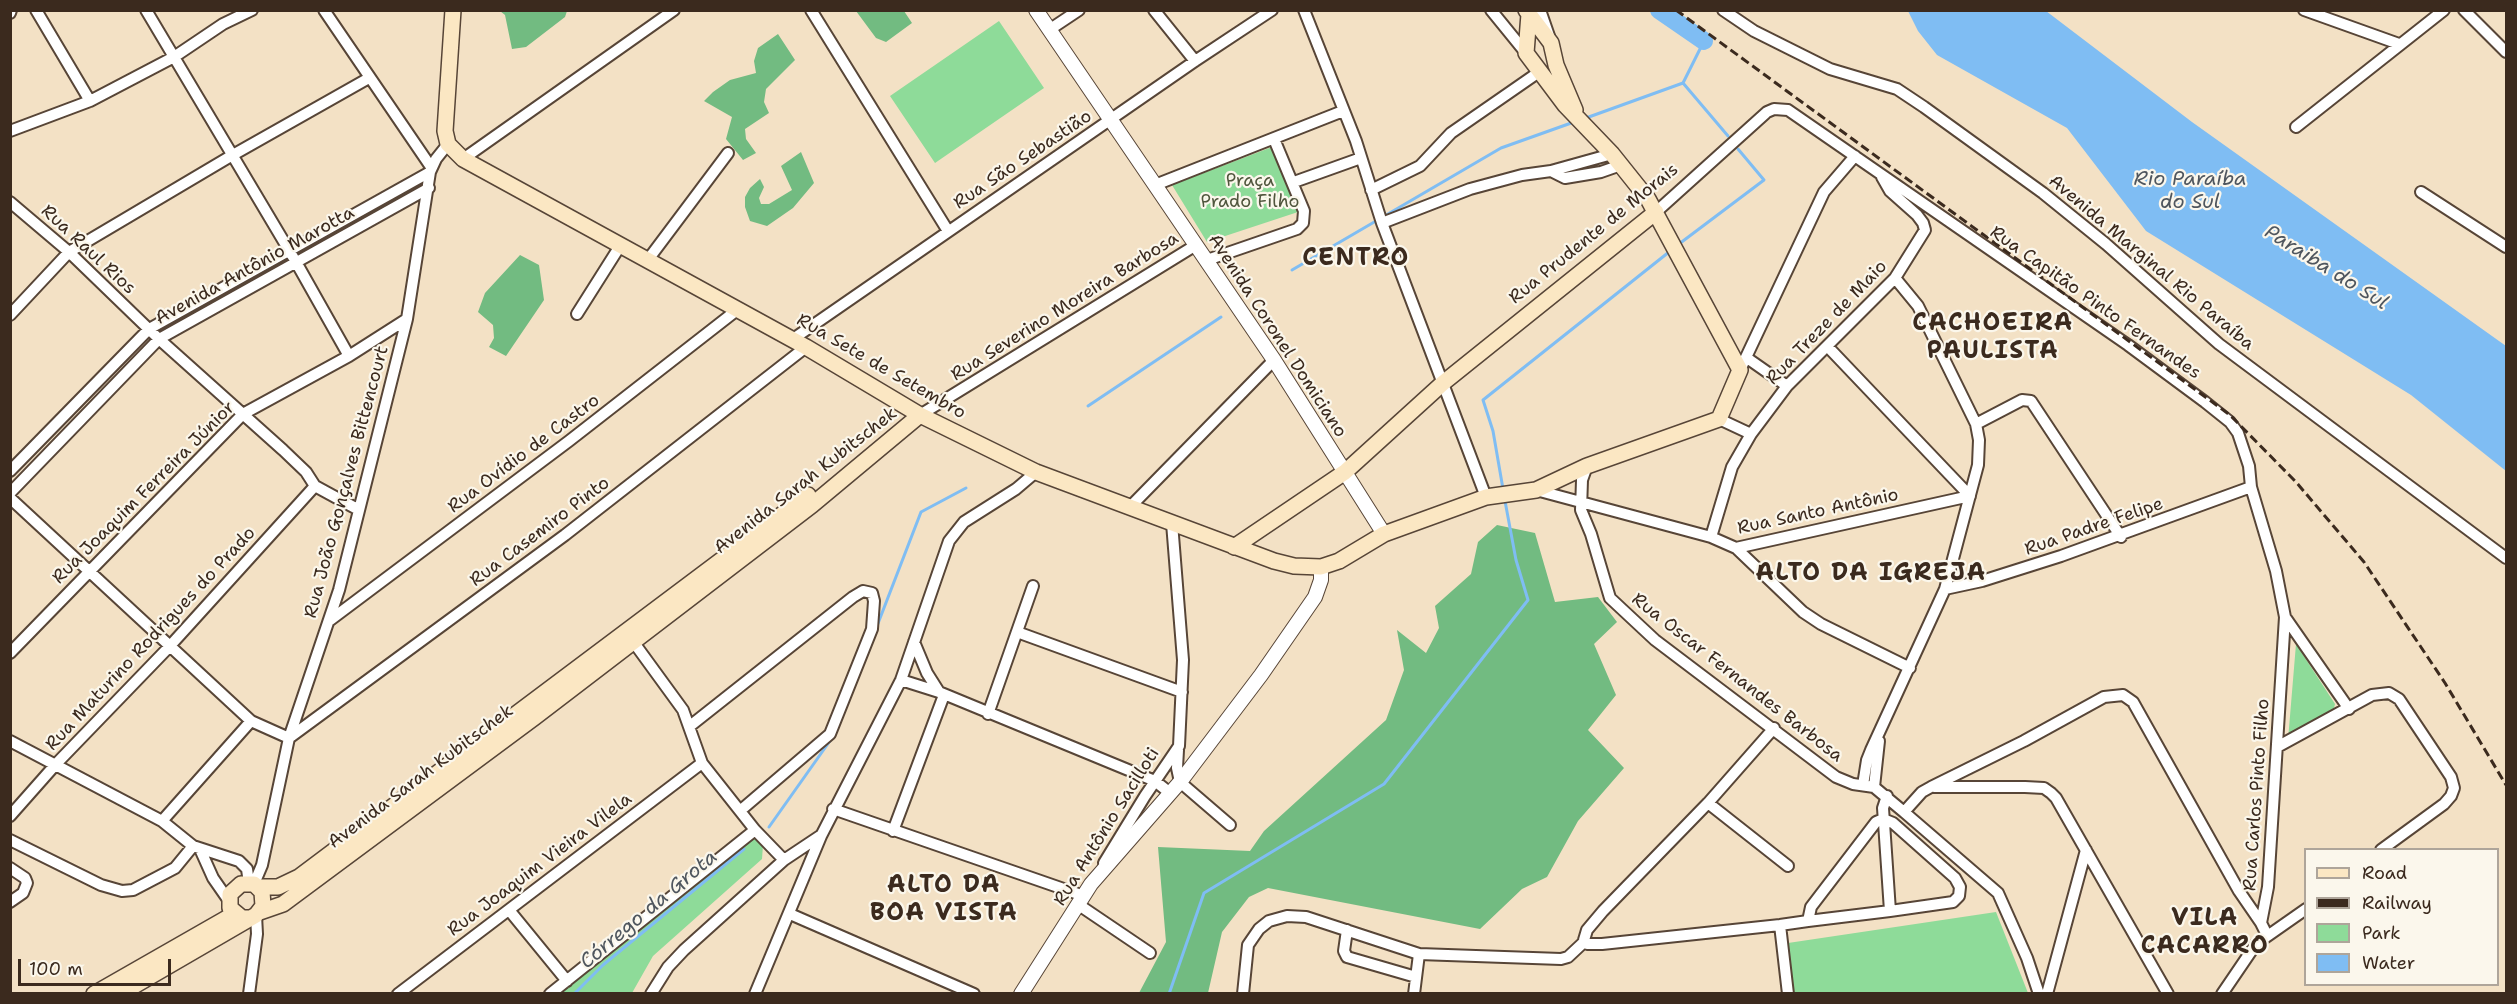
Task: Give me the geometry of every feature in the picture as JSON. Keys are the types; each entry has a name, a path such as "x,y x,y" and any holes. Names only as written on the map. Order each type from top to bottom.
{"main road":[{"path":"448,144 445,120 453,10"},
{"path":"1321,567 1339,561 1384,534 1486,497 1536,490 1587,466 1719,419 1744,364 1644,192 1577,115 1564,105 1532,62 1525,39 1531,12"},
{"path":"1531,12 1551,46 1577,115"},
{"path":"1532,62 1551,46"},
{"name":"Rua Sete de Setembro","path":"448,144 463,159 800,343 920,415 1036,472 1284,564 1321,567"},
{"name":"Rua Prudente de Morais","path":"1234,547 1345,472 1443,383 1656,212"},
{"name":"Avenida Sarah Kubitschek","path":"94,993 255,915 283,904 534,717 920,415"},
{"name":"Avenida Sarah Kubitschek","path":"253,885 278,887 299,877 809,501"},
{"path":"241,884 253,885 264,899 255,915 242,918 231,907 234,887 241,884"},
{"name":"Avenida Sarah Kubitschek","path":"120,993 179,952 231,907"}],"street":[{"path":"36,10 90,101"},
{"path":"146,10 231,156 289,249 349,356"},
{"path":"222,10 223,24"},
{"path":"10,131 90,101 174,57 223,24 252,10"},
{"path":"324,10 431,169 448,144"},
{"path":"463,159 674,10"},
{"path":"811,10 948,231"},
{"name":"Avenida Coronel Domiciano","path":"1036,10 1274,360 1384,534"},
{"path":"1049,30 1079,10"},
{"path":"1154,10 1195,61"},
{"name":"Rua São Sebastião","path":"800,343 948,231 1272,10"},
{"path":"1305,10 1361,158 1382,223 1486,497"},
{"path":"1371,190 1420,166 1451,133 1532,62 1491,10"},
{"name":"Avenida Marginal Rio Paraíba","path":"1723,10 1754,31 1830,69 1897,89 1924,107 2106,244 2219,344 2506,558"},
{"path":"2304,10 2399,45"},
{"path":"2296,127 2444,10"},
{"path":"2464,10 2506,52"},
{"path":"10,315 69,252 369,78"},
{"name":"Rua Capitão Pinto Fernandes","path":"1767,112 1781,108 1788,110 2128,345 2230,422 2238,433 2249,466 2251,487 2276,571 2285,617"},
{"path":"1155,185 1343,111"},
{"name":"Rua Prudente de Morais","path":"1656,212 1767,112"},
{"path":"1207,260 1300,227 1303,223 1304,211 1294,182 1274,139"},
{"path":"647,261 728,153"},
{"path":"1787,386 1744,364 1824,192 1855,156"},
{"path":"1294,182 1361,158"},
{"path":"1382,223 1470,189 1522,175 1616,159"},
{"name":"Rua João Gonçalves Bittencourt","path":"253,885 262,865 289,738 339,590 407,319 431,169"},
{"name":"Avenida Antônio Marotta","path":"10,471 149,329 431,169"},
{"name":"Rua Treze de Maio","path":"1711,537 1732,467 1751,434 1787,386 1895,278 1923,233 1923,223 1890,191 1880,173"},
{"name":"Avenida Antônio Marotta","path":"10,493 159,339 429,188"},
{"path":"2421,192 2506,247"},
{"name":"Rua Raul Rios","path":"10,201 69,252 159,339 306,472 315,486 359,510"},
{"name":"Rua Severino Moreira Barbosa","path":"920,415 1196,245"},
{"path":"577,314 620,246"},
{"path":"1869,786 1867,760 1945,590 1978,465 1976,424 1918,306 1895,278"},
{"name":"Rua Ovídio de Castro","path":"329,622 569,441 737,310"},
{"name":"Rua Joaquim Ferreira Júnior","path":"10,653 243,414 349,356 407,319"},
{"name":"Rua Casemiro Pinto","path":"289,738 565,535 800,343"},
{"path":"1828,347 1970,496"},
{"path":"1129,508 1274,360"},
{"path":"1976,424 2022,400 2031,401 2121,537"},
{"path":"1719,419 1751,434"},
{"name":"Rua Oscar Fernandes Barbosa","path":"1587,466 1582,480 1580,501 1610,598 1655,640 1836,777 1853,784 1869,786 1887,796 1998,893 2027,958 2039,993"},
{"path":"755,993 820,836 901,680 943,557 956,530 973,515 1016,489 1036,472"},
{"name":"Rua Maturino Rodrigues do Prado","path":"10,816 56,764 169,647 315,486"},
{"name":"Rua Padre Felipe","path":"1945,590 1982,581 2121,537 2251,487"},
{"name":"Rua Santo Antônio","path":"1536,490 1711,537 1736,549 1970,496"},
{"path":"10,498 251,721 289,738"},
{"name":"Rua Antônio Sacilloti","path":"1021,993 1155,781 1179,747 1182,693 1181,630 1172,523"},
{"path":"1736,549 1803,612 1821,624 1910,668"},
{"path":"1091,884 1180,782 1262,675 1319,588 1321,567"},
{"path":"988,714 1033,586"},
{"path":"690,726 858,593 866,591 872,594 874,607 872,630 830,734 741,810"},
{"path":"2285,617 2349,709"},
{"name":"Rua Carlos Pinto Filho","path":"2262,923 2266,904 2285,617"},
{"path":"1017,632 1182,693"},
{"path":"632,640 683,710 702,763 755,830 784,860"},
{"path":"914,642 927,673 942,694"},
{"path":"901,680 942,694 1155,781 1170,793"},
{"path":"2277,747 2372,695 2389,693 2399,699 2451,777 2454,788 2444,804 2382,848"},
{"path":"892,831 942,694"},
{"path":"1904,812 1922,792 1931,787 2024,741 2104,697 2123,695 2133,702 2239,891 2262,923 2267,935"},
{"path":"162,821 251,721"},
{"path":"1243,993 1248,945 1259,929 1269,921 1287,916 1306,916 1419,954 1561,959 1568,957 1584,942 1587,930 1603,911 1708,803 1774,728"},
{"path":"10,741 162,821 197,848 239,861 247,869 253,885"},
{"path":"1179,747 1177,764 1180,782 1230,825"},
{"name":"Rua Joaquim Vieira Vilela","path":"398,993 702,763"},
{"path":"1931,787 2044,788 2056,798 2168,993"},
{"path":"1887,796 1883,808 1883,819 1890,911"},
{"path":"1708,803 1788,866"},
{"path":"833,809 1081,901 1150,953"},
{"path":"1584,942 1602,944 1780,925 1953,902 1959,896 1960,887 1955,878 1893,824 1883,819 1876,822 1811,907 1808,921"},
{"path":"550,993 755,830"},
{"path":"651,993 668,967 684,950 784,860 820,836"},
{"path":"10,840 101,885 122,891 133,890 175,868 197,848"},
{"path":"197,848 231,907"},
{"path":"2047,993 2086,850"},
{"path":"10,868 25,878 27,886 23,893 10,902"},
{"path":"509,910 567,981"},
{"path":"2222,993 2246,957 2267,935 2304,910"},
{"path":"789,914 974,993"},
{"path":"249,993 257,934 255,915"},
{"path":"1780,925 1788,993"},
{"path":"1347,930 1344,951 1347,957 1416,977"},
{"path":"1414,993 1419,954"}],"green space":[{"path":"500,11 567,11 565,17 526,47 512,49 505,15"},
{"path":"856,11 904,11 912,23 886,42 876,38"},
{"path":"999,21 1044,88 935,163 890,96"},
{"path":"778,34 795,60 766,89 764,102 769,113 745,129 746,139 756,153 743,160 726,139 732,117 704,101 730,80 756,73 754,61 758,48"},
{"name":"Praça Prado Filho","path":"1272,147 1288,179 1298,212 1207,242 1172,185"},
{"path":"801,152 814,183 793,208 767,226 750,221 745,207 745,197 750,188 760,179 764,187 759,198 761,204 769,204 792,190 781,166"},
{"path":"520,255 539,265 544,300 506,356 489,347 494,338 493,325 478,312 485,293"},
{"path":"1497,525 1535,533 1555,602 1598,597 1617,622 1594,644 1616,695 1588,730 1624,768 1578,821 1547,877 1522,889 1480,929 1268,888 1249,897 1222,932 1208,993 1139,993 1166,942 1158,847 1250,851 1264,831 1386,720 1404,670 1397,630 1426,653 1439,628 1435,606 1471,574 1478,542"},
{"path":"2296,644 2335,704 2333,712 2288,740"},
{"path":"752,837 763,845 762,859 653,956 632,993 560,994"},
{"path":"1996,912 2028,993 1794,993 1788,943"}],"water":[{"name":"Rio Paraíba do Sul","path":"1908,11 2046,11 2192,122 2506,346 2506,471 2411,395 2146,231 2067,128 1937,55 1918,31"}],"waterway":[{"path":"1659,10 1704,41"},
{"path":"1586,118 1683,83 1704,41"},
{"path":"1683,83 1728,136"},
{"path":"1292,270 1501,148 1574,122"},
{"path":"1679,244 1764,180 1738,149"},
{"path":"1503,489 1493,431 1483,400 1669,252"},
{"path":"1088,406 1221,317"},
{"path":"877,626 921,512 966,488"},
{"path":"1169,994 1204,893 1384,784 1528,600 1516,560 1505,501"},
{"path":"769,827 832,738"},
{"name":"Córrego da Grota","path":"574,994 603,965 744,849"}],"railway":[{"path":"1676,10 2230,415 2296,482 2364,562 2445,683 2506,785"}],"district":[{"name":"CENTRO","path":"1356,259"},
{"name":"CACHOEIRA PAULISTA","path":"1993,338"},
{"name":"ALTO DA IGREJA","path":"1871,574"},
{"name":"ALTO DA BOA VISTA","path":"944,900"},
{"name":"VILA CACARRO","path":"2205,933"}],"water label":[{"name":"Paraiba do Sul","path":"2326,268"}]}
